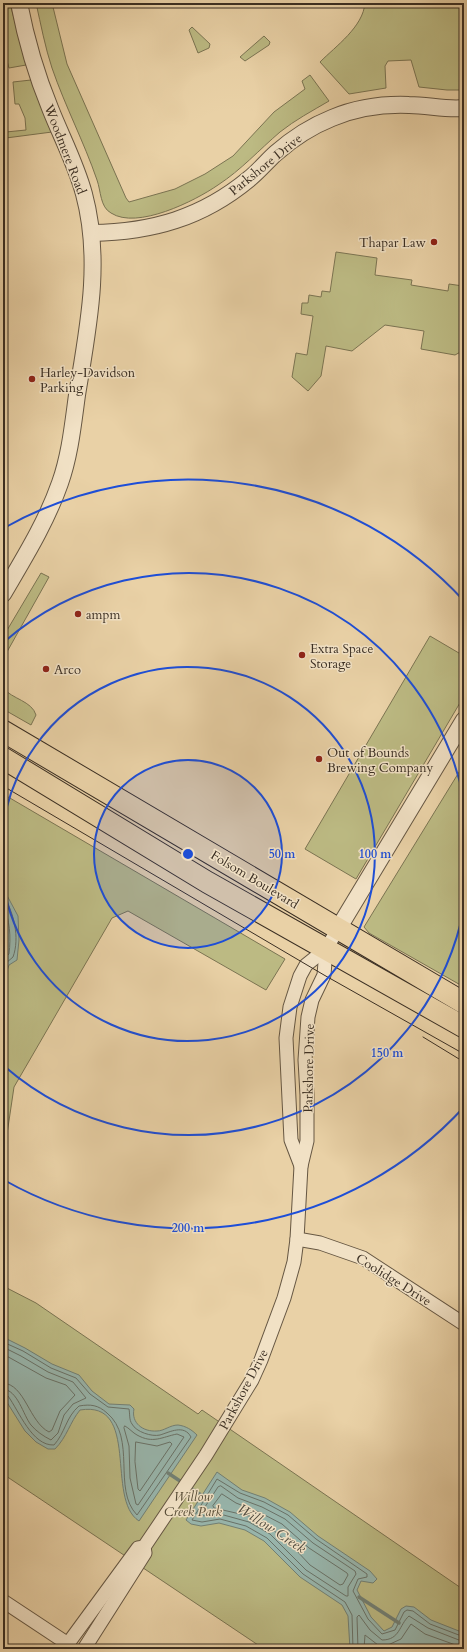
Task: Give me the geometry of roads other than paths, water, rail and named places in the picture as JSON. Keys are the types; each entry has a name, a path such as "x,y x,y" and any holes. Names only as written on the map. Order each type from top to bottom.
{"main road":[{"name":"Folsom Boulevard","path":"3,731 244,872 464,1004"},
{"name":"Folsom Boulevard","path":"3,758 207,882 464,1027"}],"street":[{"name":"Woodmere Road","path":"3,594 49,512 67,458 91,309 94,280 92,233 84,194 76,166 49,107 36,69 19,3"},
{"name":"Parkshore Drive","path":"92,233 120,233 144,229 167,224 198,212 231,193 290,142 315,126 352,111 390,105 464,108"},
{"name":"Parkshore Drive","path":"301,1166 291,1140 287,1030 290,1007 300,976 306,964 326,949 464,720"},
{"name":"Parkshore Drive","path":"84,1649 145,1553 144,1547 228,1420 252,1380 269,1341 284,1298 294,1262 297,1239 301,1166 307,1141 305,1060 308,1017 312,1000 324,976 326,949"},
{"name":"Coolidge Drive","path":"297,1239 320,1243 363,1258 464,1324"},
{"name":"Parkshore Drive","path":"66,1646 138,1548 144,1547"},
{"path":"3,1601 45,1629 66,1646"}],"water":[{"path":"3,888 18,916 19,940 17,960 9,965 3,982"},
{"path":"3,1337 52,1364 79,1375 92,1391 109,1404 130,1405 134,1409 134,1418 139,1426 147,1430 157,1431 178,1425 189,1428 197,1435 139,1521 129,1510 124,1493 117,1435 110,1420 99,1411 80,1410 63,1440 55,1449 48,1449 36,1442 25,1431 3,1396"},
{"path":"217,1472 242,1490 265,1498 290,1512 318,1536 370,1571 377,1579 373,1583 361,1581 357,1590 371,1617 384,1631 392,1627 401,1609 406,1606 414,1607 431,1620 464,1633 464,1649 350,1649 348,1616 342,1605 300,1577 264,1541 245,1530 219,1523 201,1526 191,1524 186,1520"}],"waterway":[{"name":"Willow Creek","path":"168,1473 204,1497"},
{"name":"Willow Creek","path":"359,1597 399,1623"}],"tram line":[{"path":"3,786 324,975 464,1054"},
{"path":"423,1037 464,1062"}],"place":[{"name":"Thapar Law","path":"434,242"},
{"name":"Harley-Davidson Parking","path":"32,379"},
{"name":"ampm","path":"78,614"},
{"name":"Extra Space Storage","path":"302,655"},
{"name":"Arco","path":"46,669"},
{"name":"Out of Bounds Brewing Company","path":"319,759"}],"park label":[{"name":"Willow Creek Park","path":"193,1504"}]}
